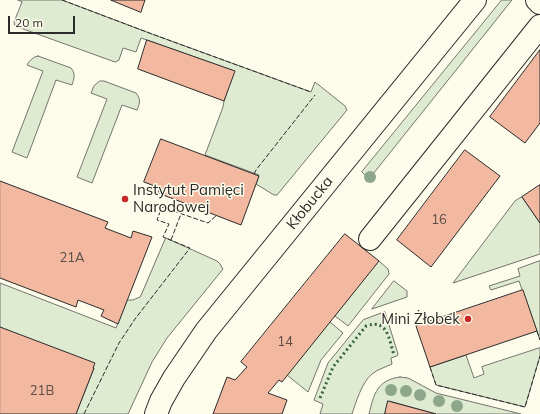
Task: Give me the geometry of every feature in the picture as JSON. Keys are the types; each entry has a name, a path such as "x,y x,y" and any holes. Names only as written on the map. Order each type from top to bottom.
{"street":[{"name":"Kłobucka","path":"156,414 161,401 174,378 206,331 475,0"},
{"path":"370,239 540,26"}],"green space":[{"path":"18,0 62,0 311,92 315,82 345,106 347,110 277,195 274,195 256,184 259,175 205,155 223,107 234,71 141,38 136,52 123,48 119,60 115,62 15,26 14,22 22,2"},
{"path":"502,0 512,0 369,179 362,172"},
{"path":"38,56 71,68 74,72 74,76 72,85 56,80 27,158 12,152 43,71 27,65 32,59"},
{"path":"100,81 104,81 136,93 140,101 137,110 122,105 92,183 77,177 107,99 91,93 94,86"},
{"path":"522,197 540,223 540,254 453,283 515,201"},
{"path":"166,238 217,261 223,269 167,338 152,362 128,414 76,414 94,368 0,327 0,283 116,328 127,300 133,300 140,297"},
{"path":"379,261 388,269 389,274 348,326 335,316"},
{"path":"540,261 540,340 519,281 491,290 489,286 520,276 518,269"},
{"path":"394,281 407,291 407,297 372,309"},
{"path":"385,312 398,354 397,356 391,358 392,364 377,371 368,378 360,392 352,414 320,414 323,404 314,400 328,363 363,320"},
{"path":"330,322 343,333 321,360 308,392 287,375"},
{"path":"540,348 540,356 525,407 436,385 430,367 466,355 474,378 484,374 482,367"},
{"path":"400,377 408,378 436,393 521,414 436,414 389,401 385,414 369,414 375,394 381,385 386,381"}],"building":[{"path":"111,0 145,0 141,12"},
{"path":"147,40 235,71 224,101 138,69"},
{"path":"540,50 540,123 525,143 490,117"},
{"path":"161,139 259,176 241,225 158,193 160,188 144,182"},
{"path":"465,150 500,176 431,267 397,240"},
{"path":"0,181 108,222 105,228 131,238 133,231 152,237 118,324 101,316 104,310 78,300 76,307 0,278"},
{"path":"540,185 540,223 522,197"},
{"path":"345,234 379,261 282,382 279,380 268,393 287,400 282,414 213,414 227,377 235,380 247,367 241,362"},
{"path":"523,290 537,331 430,367 416,326"},
{"path":"0,327 95,363 76,414 0,414"},
{"path":"388,401 436,414 385,414"}],"hedge":[{"path":"320,398 333,367 366,326 373,324 379,325 383,328 389,337 394,355"}],"fence":[{"path":"62,0 311,92"},
{"path":"254,174 315,95"},
{"path":"84,414 119,343 135,319 190,248 163,237 169,224 157,220 162,207 208,223 217,215"},
{"path":"171,240 181,214"},
{"path":"537,331 540,340"},
{"path":"430,367 436,385 525,407 540,356"}],"place":[{"name":"Instytut Pamięci Narodowej","path":"125,199"},
{"name":"Mini Żłobek","path":"468,319"}]}
